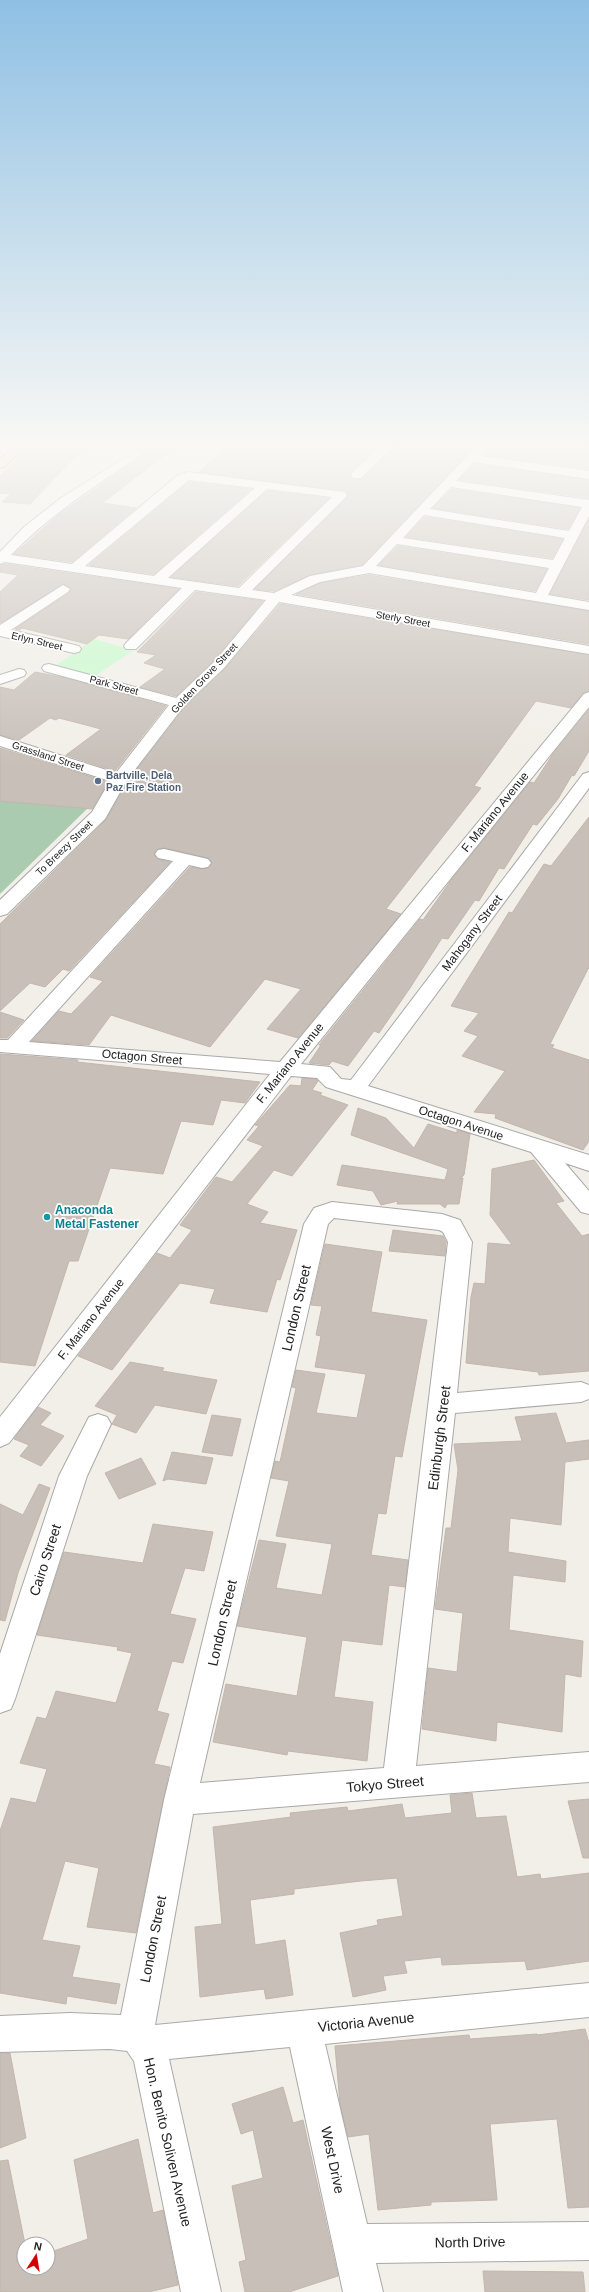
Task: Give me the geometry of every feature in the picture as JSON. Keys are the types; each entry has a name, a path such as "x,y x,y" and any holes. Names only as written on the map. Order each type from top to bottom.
{"street":[{"path":"75,568 92,554"},
{"path":"158,580 187,554"},
{"path":"242,592 281,554"},
{"path":"369,569 369,566 381,554"},
{"path":"485,554 557,565"},
{"path":"540,598 563,554"},
{"name":"Sterly Street","path":"1,559 242,592 589,650"},
{"path":"276,598 315,579 344,572 369,569 589,606"},
{"path":"131,646 192,585"},
{"path":"0,632 63,589"},
{"name":"Golden Grove Street","path":"120,779 179,703 218,665 276,598"},
{"name":"Erlyn Street","path":"0,632 74,650"},
{"name":"Park Street","path":"49,668 179,703"},
{"path":"0,680 19,673"},
{"name":"F. Mariano Avenue","path":"0,1436 468,845 589,697"},
{"name":"Grassland Street","path":"0,741 120,779"},
{"name":"Mahogany Street","path":"355,1089 589,777"},
{"name":"To Breezy Street","path":"0,910 99,815 120,779"},
{"path":"6,1047 194,861 164,854"},
{"name":"Octagon Street","path":"6,1047 290,1069"},
{"name":"Octagon Avenue","path":"290,1069 314,1082 333,1082 540,1149 589,1163"},
{"path":"540,1149 589,1206"},
{"name":"Edinburgh Street","path":"322,1214 332,1210 342,1210 442,1222 452,1226 460,1242 444,1404 398,1782"},
{"name":"London Street","path":"139,2040 180,1800 316,1224 322,1214"},
{"path":"444,1404 581,1392"},
{"name":"Cairo Street","path":"0,1699 73,1476 98,1424"},
{"name":"Tokyo Street","path":"180,1800 589,1767"},
{"name":"Victoria Avenue","path":"139,2040 304,2028 589,2000"},
{"name":"West Drive","path":"304,2028 363,2292"},
{"path":"0,2034 108,2031 139,2040"},
{"name":"Hon. Benito Soliven Avenue","path":"139,2040 151,2058 201,2292"},
{"name":"North Drive","path":"352,2244 589,2241"}],"green space":[{"path":"94,639 134,650 95,676 55,666"},
{"path":"0,797 92,804 0,894"}],"building":[{"path":"14,554 82,554 72,562"},
{"path":"102,554 177,554 154,574 89,565"},
{"path":"197,554 271,554 238,586 171,577"},
{"path":"290,554 372,554 362,565 310,575 274,591 255,589"},
{"path":"390,554 450,554 547,569 535,591 379,565"},
{"path":"524,554 554,554 552,558"},
{"path":"571,554 589,554 589,600 550,594"},
{"path":"5,564 179,589 128,639 99,635 87,644 22,628 20,630 15,629 69,593 71,589 64,584 0,623 0,592 18,575 0,572 0,565"},
{"path":"369,575 589,611 589,644 296,594 320,583"},
{"path":"196,592 263,601 213,661 176,696 140,687 165,669 144,663 156,655 137,652"},
{"path":"280,604 589,655 589,691 583,693 571,708 536,701 474,786 481,788 386,909 401,914 298,1038 267,1029 301,989 265,979 210,1047 111,1015 89,1045 32,1041 59,1011 71,1014 103,981 90,977 190,867 202,869 209,868 212,863 208,858 164,848 157,849 154,854 157,859 170,862 69,971 63,969 45,987 30,983 0,1011 0,924 106,820 128,781 185,707 225,669"},
{"path":"35,672 66,678 166,706 115,771 66,755 101,729 59,718 56,720 50,718 19,740 0,735 0,687 14,690"},
{"path":"589,709 589,751 574,776 572,775 558,799 537,825 533,824 504,869 499,868 479,901 475,900 448,939 442,938 379,1033 374,1031 348,1066 332,1061 329,1065 309,1063 321,1045 319,1045 420,919 423,920 452,879 530,782 534,783 553,754"},
{"path":"0,748 108,782 92,809 0,801"},
{"path":"589,817 589,967 550,1044 554,1045 552,1048 589,1060 589,1141 583,1150 495,1118 496,1114 474,1112 505,1071 462,1056 478,1036 464,1031 479,1013 451,1006 509,912 512,913 544,864 551,866"},
{"path":"0,1012 24,1020 7,1038 0,1038"},
{"path":"0,1054 78,1060 77,1062 260,1082 245,1103 221,1100 213,1125 181,1121 163,1174 110,1168 78,1261 69,1261 35,1366 0,1362"},
{"path":"302,1078 316,1079 318,1081 312,1090 322,1093 320,1095 348,1105 292,1176 274,1170 247,1204 268,1212 260,1223 297,1230 280,1280 277,1279 267,1312 210,1303 215,1289 180,1283 112,1370 78,1356 157,1253 170,1258 192,1230 180,1225 216,1177 232,1182 263,1146 247,1140 259,1126 255,1125 290,1085 301,1086"},
{"path":"358,1108 386,1118 414,1148 428,1124 457,1133 457,1130 470,1134 464,1175 460,1179 463,1178 459,1204 447,1204 445,1208 440,1204 397,1204 398,1201 381,1205 373,1191 337,1185 342,1165 445,1180 448,1169 351,1135"},
{"path":"534,1160 564,1201 556,1203 582,1236 589,1234 589,1371 539,1375 538,1372 466,1363 471,1297 474,1283 485,1284 488,1243 512,1245 490,1215 492,1169"},
{"path":"393,1230 443,1236 446,1242 445,1256 389,1251"},
{"path":"325,1244 382,1252 371,1312 427,1320 402,1457 395,1456 386,1514 378,1513 371,1555 408,1560 405,1587 389,1585 382,1645 342,1640 334,1697 373,1702 367,1761 288,1751 287,1755 213,1742 226,1684 297,1696 307,1637 237,1626 259,1540 286,1544 276,1588 322,1595 332,1544 276,1536 289,1481 271,1478 275,1461 280,1462 296,1388 292,1387 296,1370 325,1374 316,1413 357,1418 366,1374 315,1367 321,1336 316,1335 322,1306 311,1305"},
{"path":"130,1362 164,1368 162,1371 217,1380 206,1414 155,1405 136,1433 112,1424 117,1415 95,1406"},
{"path":"38,1407 51,1413 40,1425 64,1436 41,1466 20,1456 29,1445 14,1439"},
{"path":"556,1413 566,1443 589,1440 589,1459 565,1462 561,1525 510,1518 508,1552 566,1561 565,1582 513,1575 509,1630 583,1641 581,1677 565,1674 562,1732 497,1722 496,1741 422,1729 428,1668 457,1672 463,1613 435,1609 446,1528 451,1528 458,1470 454,1444 522,1441 515,1417"},
{"path":"212,1415 241,1419 232,1456 202,1452"},
{"path":"172,1452 213,1458 206,1484 168,1479 163,1481"},
{"path":"141,1458 156,1484 119,1499 105,1473"},
{"path":"39,1484 50,1488 18,1573 5,1621 0,1620 0,1504 23,1515"},
{"path":"153,1524 213,1532 204,1571 185,1568 170,1614 196,1619 183,1663 172,1661 157,1711 169,1714 154,1764 170,1767 136,1933 87,1927 99,1868 65,1861 42,1940 80,1946 72,1977 120,1984 116,2004 67,1996 66,2004 0,1993 0,1831 11,1798 36,1803 47,1769 20,1763 37,1717 46,1719 56,1691 116,1703 132,1653 117,1650 118,1647 37,1635 64,1552 143,1563"},
{"path":"472,1793 476,1818 506,1816 517,1877 540,1874 541,1879 589,1873 589,1961 527,1970 525,1961 442,1965 441,1957 404,1961 407,1973 383,1976 386,1990 353,1997 340,1933 378,1925 377,1920 403,1916 397,1878 361,1881 294,1889 294,1894 250,1900 255,1945 285,1940 293,1995 266,1999 264,1989 200,1997 195,1927 222,1924 213,1827 291,1817 290,1813 347,1807 348,1811 402,1804 405,1818 452,1813 450,1795"},
{"path":"589,1799 589,1858 583,1858 568,1801"},
{"path":"585,2029 589,2043 589,2207 568,2208 557,2119 490,2124 497,2200 431,2202 431,2205 378,2210 369,2134 348,2137 340,2104 335,2046 469,2035 470,2039 537,2035"},
{"path":"0,2053 10,2053 26,2138 0,2148"},
{"path":"283,2087 293,2123 303,2120 338,2276 289,2292 245,2292 239,2262 246,2260 232,2186 263,2178 253,2130 241,2134 232,2104"},
{"path":"138,2139 153,2213 163,2210 178,2285 149,2292 0,2292 0,2161 8,2160 23,2236 16,2236 16,2276 56,2276 56,2250 88,2239 74,2160"},
{"path":"483,2271 583,2272 585,2292 485,2292"}],"place":[{"name":"Bartville, Dela Paz Fire Station","path":"98,781"},
{"name":"Anaconda Metal Fastener","path":"47,1217"}]}
